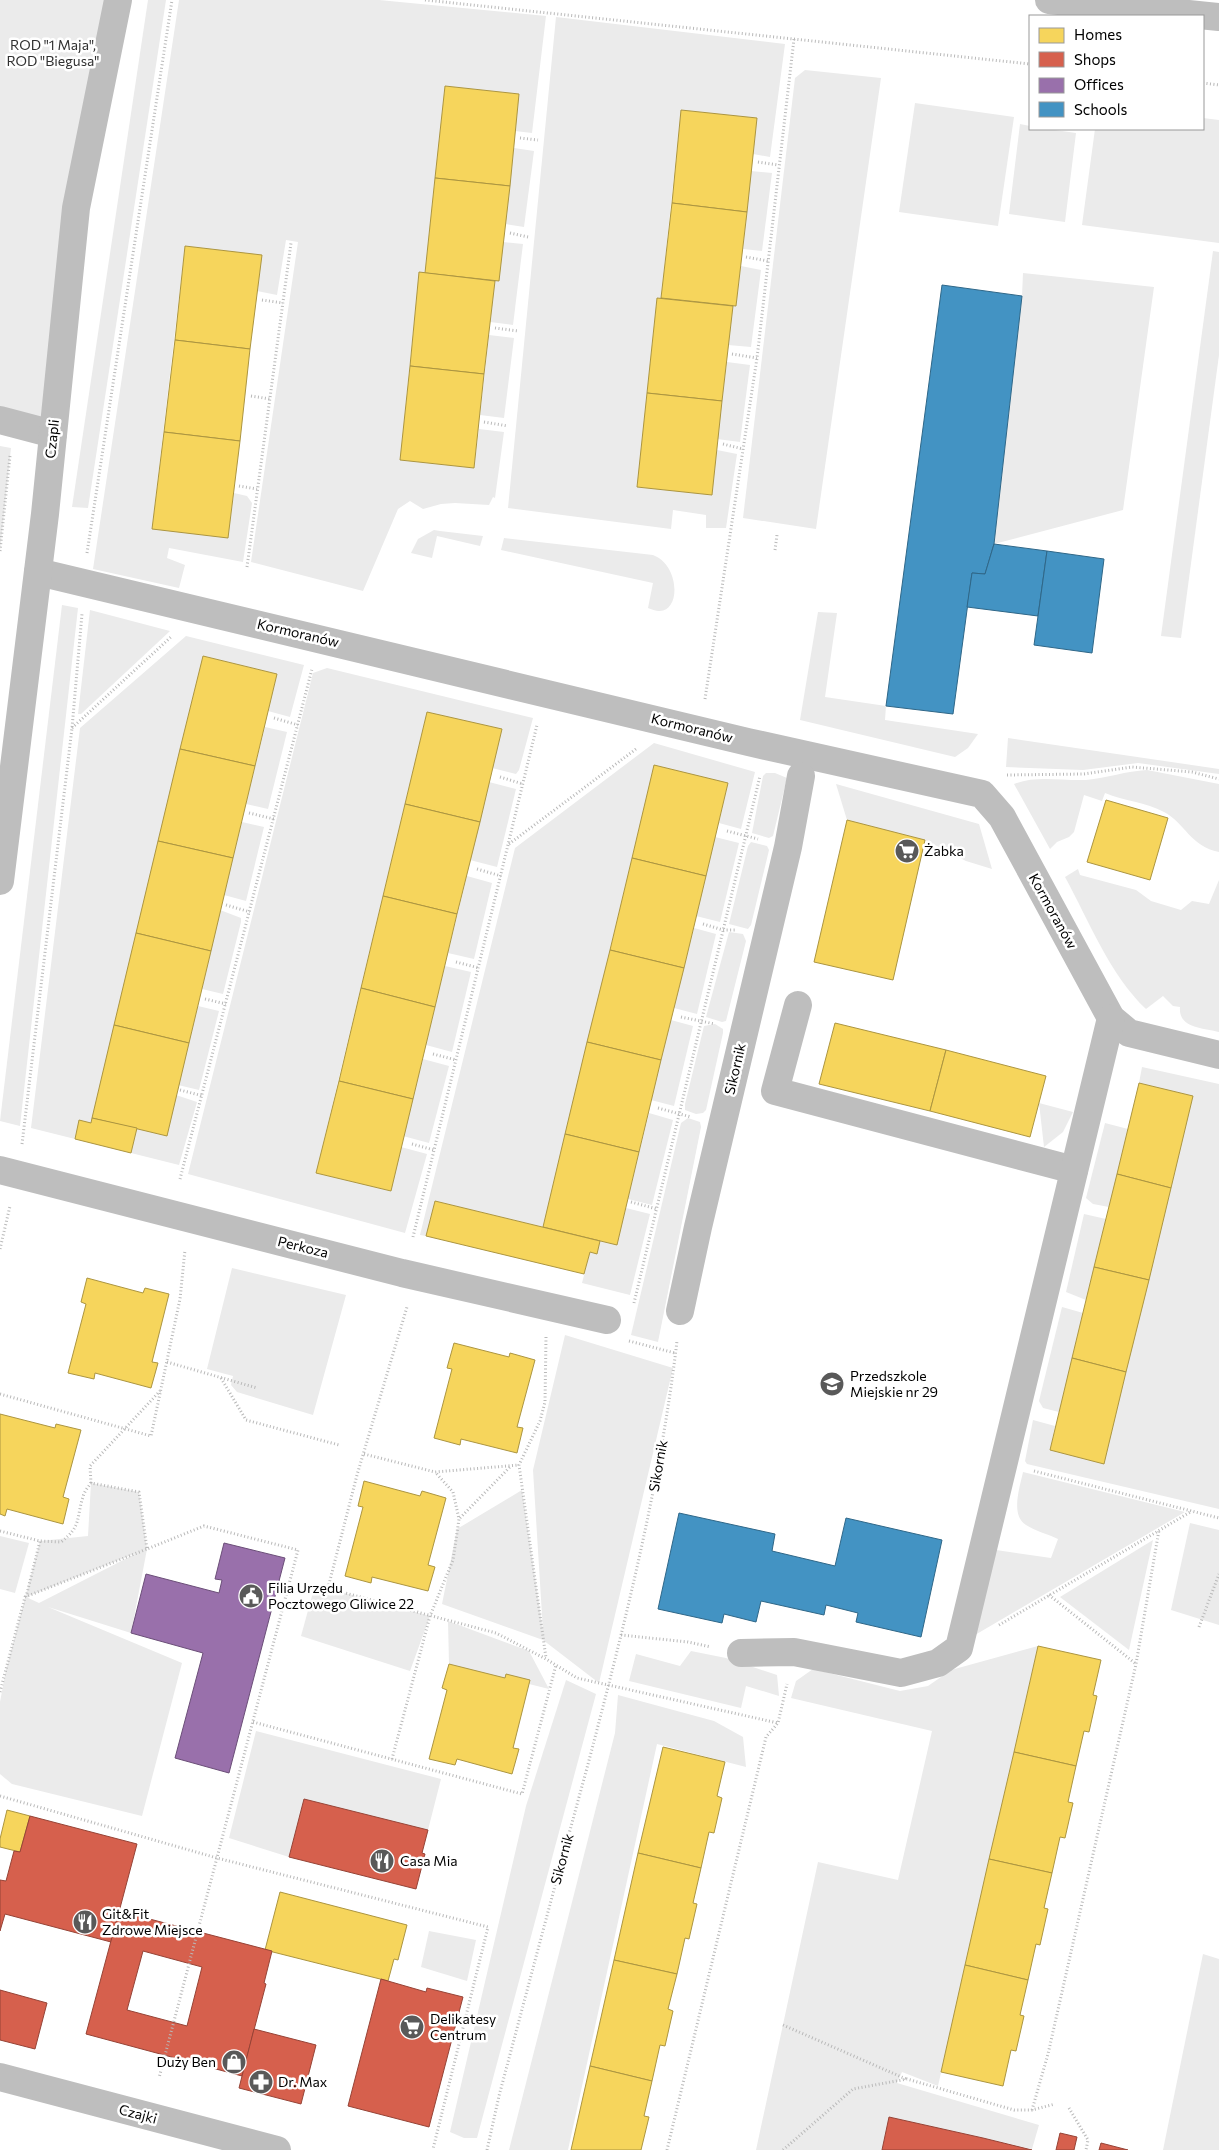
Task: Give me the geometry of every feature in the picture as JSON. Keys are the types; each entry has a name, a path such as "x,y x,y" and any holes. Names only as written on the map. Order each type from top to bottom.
{"street":[{"name":"Czapli","path":"0,881 38,572 76,208 118,0"},
{"path":"1048,0 1199,15"},
{"path":"1204,16 1219,17"},
{"path":"0,420 53,434"},
{"name":"Kormoranów","path":"38,572 748,742 982,794 1002,817 1111,1018 1129,1033 1219,1055"},
{"name":"Sikornik","path":"680,1311 698,1227 788,847 801,776"},
{"path":"798,1005 775,1091 1074,1170"},
{"path":"741,1653 794,1652 901,1673 938,1663 959,1648 1111,1018"},
{"name":"Perkoza","path":"0,1170 411,1275 607,1320"},
{"name":"Czajki","path":"0,2078 211,2142 277,2150"}],"path":[{"path":"425,0 1029,64"},
{"path":"704,704 757,358 794,39"},
{"path":"1204,83 1219,85"},
{"path":"520,138 538,140"},
{"path":"758,162 778,165"},
{"path":"510,233 528,237"},
{"path":"247,567 291,243"},
{"path":"746,257 768,261"},
{"path":"262,300 283,304"},
{"path":"495,328 518,331"},
{"path":"732,354 757,358"},
{"path":"251,396 270,399"},
{"path":"484,422 508,426"},
{"path":"723,444 743,449"},
{"path":"0,551 11,448"},
{"path":"239,486 258,490"},
{"path":"775,550 777,535"},
{"path":"72,728 174,634"},
{"path":"180,1179 203,1096 314,659"},
{"path":"274,718 298,725"},
{"path":"413,1237 538,721"},
{"path":"508,844 638,748"},
{"path":"1007,775 1084,774 1132,767 1192,772 1219,779"},
{"path":"637,1291 761,775"},
{"path":"500,777 523,784"},
{"path":"249,813 274,819"},
{"path":"727,831 746,836"},
{"path":"477,869 501,876"},
{"path":"226,905 250,912"},
{"path":"703,924 723,930"},
{"path":"456,962 479,968"},
{"path":"205,998 226,1004"},
{"path":"681,1017 701,1023"},
{"path":"433,1054 456,1060"},
{"path":"180,1090 203,1096"},
{"path":"658,1108 679,1114"},
{"path":"412,1144 434,1150"},
{"path":"630,1202 657,1209"},
{"path":"0,1249 10,1205"},
{"path":"0,1394 151,1436 180,1299 185,1250"},
{"path":"328,1588 364,1454 408,1304"},
{"name":"Sikornik","path":"487,2150 609,1685 643,1546 657,1472 680,1311"},
{"path":"546,1330 545,1402 540,1421 518,1465 546,1659"},
{"path":"626,1340 675,1352"},
{"path":"167,1362 258,1388"},
{"path":"221,1378 246,1420 339,1445"},
{"path":"0,1530 40,1540 61,1542 73,1533 78,1522 83,1496 91,1483 90,1466 123,1428 161,1390"},
{"path":"364,1454 435,1472 518,1465"},
{"path":"459,1519 511,1466"},
{"path":"1033,1471 1219,1518"},
{"path":"392,1759 430,1616 453,1560 459,1519 453,1492 435,1472"},
{"path":"91,1483 139,1492 147,1549"},
{"path":"959,1648 1192,1511"},
{"path":"25,1597 204,1526 298,1550 293,1579 253,1722 159,2078"},
{"path":"1032,2110 1048,2054 1136,1664 1159,1530"},
{"path":"0,1692 40,1540"},
{"path":"1199,1627 1219,1574"},
{"path":"319,1586 496,1634 546,1659 577,1678 778,1723"},
{"path":"1049,1595 1136,1664"},
{"path":"621,1636 688,1642 741,1653"},
{"path":"668,2150 766,1737 778,1723 794,1652"},
{"path":"253,1722 522,1794 556,1665"},
{"path":"0,1796 217,1858 488,1927 433,2149"},
{"path":"783,2025 907,2080 1014,2110 1032,2110 1055,2104"},
{"path":"783,2150 853,2089 907,2080"},
{"path":"1068,2108 1088,2140 1086,2150"}],"green space":[{"name":"ROD \"1 Maja\", ROD \"Biegusa\"","path":"0,0 118,0 53,434 0,420"},
{"path":"148,0 166,0 88,508 72,507"},
{"path":"179,0 379,0 546,16 532,133 515,131 519,94 445,86 425,273 419,273 400,460 474,468 479,429 504,432 495,498 493,497 489,505 455,503 441,504 423,509 410,501 398,509 363,591 251,562 298,242 286,240 277,295 257,291 261,255 185,246 152,528 228,537 234,493 247,496 252,503 243,562 169,548 167,558 185,565 179,588 93,569"},
{"path":"556,17 785,44 770,157 753,154 757,118 681,110 661,298 657,298 637,487 712,495 717,450 737,454 726,528 706,528 706,515 673,510 671,529 508,508"},
{"path":"805,70 881,78 816,529 743,518 795,78"},
{"path":"915,103 1014,117 998,226 899,212"},
{"path":"1204,118 1219,120 1219,243 1082,225 1095,130 1204,130"},
{"path":"1020,124 1029,126 1029,130 1055,130 1076,133 1065,222 1009,214"},
{"path":"514,148 534,151 524,227 505,224"},
{"path":"751,171 772,173 762,251 743,249"},
{"path":"503,242 523,244 513,325 490,322 495,281"},
{"path":"1213,251 1219,252 1219,355 1181,638 1161,636"},
{"path":"741,266 761,270 751,347 728,345 733,306 736,306"},
{"path":"1023,273 1154,287 1123,510 994,544 1022,296"},
{"path":"489,335 514,338 504,418 480,415"},
{"path":"727,362 750,365 740,442 717,439"},
{"path":"0,446 11,448 0,551"},
{"path":"434,530 483,536 480,546 437,536 432,558 411,553 418,539"},
{"path":"504,538 653,555 662,560 673,577 674,596 671,604 666,609 659,611 648,608 653,583 501,550"},
{"path":"62,605 78,608 20,1126 0,1121"},
{"path":"90,610 170,631 81,714 78,714"},
{"path":"818,612 837,613 825,697 886,706 885,720 978,734 968,748 955,757 800,720"},
{"path":"186,636 304,665 290,717 268,711 277,674 203,656 180,749 176,1095 197,1102 179,1165 31,1128 80,728"},
{"path":"327,668 533,718 519,770 516,774 492,768 502,729 427,712 316,1173 391,1191 401,1147 427,1154 405,1233 188,1174 313,673"},
{"path":"265,727 287,732 268,809 246,804"},
{"path":"1008,738 1219,769 1219,774 1138,763 1083,770 1006,767"},
{"path":"654,743 755,772 741,829 719,823 728,783 654,766 543,1227 435,1201 426,1236 420,1235 515,848"},
{"path":"1147,770 1219,784 1219,852 1201,845 1171,816 1164,812 1105,793 1102,801 1084,795 1074,832 1069,837 1057,842 1050,849 1014,784 1040,779 1086,780"},
{"path":"766,773 775,773 787,778 773,836 769,838 752,833 763,776"},
{"path":"489,782 516,789 497,867 470,860"},
{"path":"836,784 979,824 992,869 966,861 925,840 847,820"},
{"path":"242,822 264,827 246,901 224,895"},
{"path":"715,837 739,843 720,922 696,916"},
{"path":"751,842 767,846 769,850 751,925 748,929 729,924 748,846"},
{"path":"1078,869 1080,875 1136,890 1151,901 1181,910 1192,901 1209,904 1219,880 1219,1032 1199,1028 1187,1023 1180,1014 1180,1007 1173,1006 1163,996 1146,1009 1133,995 1101,947 1065,877"},
{"path":"467,876 492,883 474,959 448,953"},
{"path":"220,910 241,918 223,994 202,989"},
{"path":"694,928 716,934 697,1014 674,1008"},
{"path":"729,932 743,934 746,941 726,1021 722,1022 706,1017"},
{"path":"445,966 471,972 452,1052 426,1045"},
{"path":"198,1006 219,1011 199,1090 178,1085"},
{"path":"671,1020 693,1026 674,1106 651,1100"},
{"path":"715,1024 723,1029 723,1033 706,1110 703,1113 696,1114 685,1110 685,1104 704,1026"},
{"path":"423,1059 449,1066 429,1143 403,1136"},
{"path":"1142,1067 1219,1084 1219,1509 1027,1464 1025,1461 1033,1420 1055,1426 1050,1450 1104,1463 1193,1096 1139,1083"},
{"path":"1039,1103 1073,1112 1063,1132 1044,1147"},
{"path":"649,1113 673,1120 652,1205 628,1199"},
{"path":"688,1118 700,1122 701,1127 658,1342 631,1335 681,1123"},
{"path":"1105,1123 1128,1129 1109,1207 1093,1204 1086,1198"},
{"path":"626,1208 650,1214 630,1295 582,1283 590,1252 597,1254 600,1241 617,1244"},
{"path":"1084,1214 1106,1219 1086,1300 1066,1292"},
{"path":"232,1268 346,1295 313,1415 237,1392 231,1385 233,1376 207,1369"},
{"path":"1062,1307 1083,1313 1059,1412 1043,1408 1039,1401"},
{"path":"565,1335 673,1368 599,1683 543,1640 442,1604 457,1529 522,1490 543,1631 533,1470"},
{"path":"1023,1472 1185,1512 975,1635 996,1550 1051,1558 1058,1539 1026,1525 1018,1515 1017,1500"},
{"path":"91,1483 139,1492 147,1549 131,1633 48,1607 182,1663 142,1816 12,1784 0,1774 0,1702 6,1670 40,1541 88,1536","holes":["139,1552 39,1603 26,1597"]},
{"path":"1190,1523 1219,1530 1219,1625 1171,1610"},
{"path":"0,1536 29,1543 15,1593 0,1589"},
{"path":"1153,1540 1129,1650 1060,1597"},
{"path":"315,1585 430,1616 410,1671 301,1636"},
{"path":"448,1621 529,1651 549,1689 449,1664"},
{"path":"1038,1646 938,2086 902,2072 897,2083 1039,2125 1032,2149 890,2117 882,2150 756,2150 818,1862 898,1880 932,1731 791,1698 796,1681 813,1669 900,1691 928,1686 951,1670"},
{"path":"691,1651 726,1658 777,1675 779,1696 746,1686 741,1708 629,1681 636,1654 680,1666"},
{"path":"566,1680 596,1694 477,2138 464,2138 450,2132 526,1806"},
{"path":"618,1695 714,1721 743,1737 746,1767 657,1744 568,2150 509,2150 615,1733"},
{"path":"256,1731 441,1779 428,1830 304,1799 289,1857 229,1838"},
{"path":"429,1931 476,1940 467,1981 421,1967"},
{"path":"1203,1954 1219,1959 1219,2150 1163,2150"}],"building: Homes":[{"path":"445,86 519,94 510,186 435,178"},
{"path":"681,110 757,118 747,212 672,203"},
{"path":"435,178 510,186 499,281 425,273"},
{"path":"672,203 747,212 736,306 661,298"},
{"path":"185,246 262,255 250,349 175,340"},
{"path":"419,272 495,281 484,374 410,366"},
{"path":"657,298 733,306 722,401 647,393"},
{"path":"175,340 250,349 240,441 164,432"},
{"path":"410,366 484,374 474,468 400,460"},
{"path":"647,393 722,401 712,495 637,487"},
{"path":"164,432 240,441 228,538 152,529"},
{"path":"203,656 277,674 255,766 180,749"},
{"path":"427,712 502,729 480,822 405,804"},
{"path":"180,749 255,766 233,858 158,841"},
{"path":"654,765 728,783 706,876 632,858"},
{"path":"1106,800 1168,818 1150,880 1087,862"},
{"path":"405,804 480,822 457,914 383,896"},
{"path":"847,820 925,840 893,980 814,962"},
{"path":"158,841 233,858 211,951 136,933"},
{"path":"632,858 706,876 684,968 610,950"},
{"path":"383,896 457,914 435,1007 361,988"},
{"path":"136,933 211,951 189,1043 114,1025"},
{"path":"610,950 684,968 661,1060 587,1042"},
{"path":"361,988 435,1007 413,1099 339,1081"},
{"path":"835,1023 946,1050 930,1111 819,1084"},
{"path":"114,1025 189,1043 167,1136 92,1118"},
{"path":"587,1042 661,1060 639,1152 565,1134"},
{"path":"946,1050 1046,1076 1030,1137 930,1111"},
{"path":"339,1081 413,1099 391,1191 316,1173"},
{"path":"1139,1083 1193,1096 1171,1188 1117,1174"},
{"path":"92,1118 137,1128 131,1153 75,1139 79,1120 91,1123"},
{"path":"565,1134 639,1152 617,1245 543,1227"},
{"path":"1117,1174 1171,1188 1149,1280 1094,1267"},
{"path":"435,1201 600,1241 597,1254 590,1252 584,1274 426,1236"},
{"path":"1094,1267 1149,1280 1126,1372 1072,1358"},
{"path":"87,1278 143,1293 145,1288 169,1294 152,1362 158,1363 151,1388 95,1373 94,1379 68,1373 86,1304 81,1302"},
{"path":"454,1343 509,1357 510,1353 535,1360 517,1427 523,1428 517,1453 461,1439 460,1445 434,1438 452,1369 447,1368"},
{"path":"1072,1358 1126,1372 1104,1464 1050,1450"},
{"path":"0,1414 55,1428 56,1424 81,1430 63,1497 69,1499 63,1524 7,1509 5,1516 0,1514"},
{"path":"364,1481 420,1496 422,1491 446,1498 428,1565 435,1567 428,1591 372,1577 371,1583 345,1576 363,1507 358,1506"},
{"path":"1038,1646 1101,1660 1093,1695 1097,1696 1089,1732 1084,1731 1076,1766 1014,1752"},
{"path":"449,1664 505,1678 506,1674 530,1680 513,1748 519,1749 512,1774 457,1759 455,1765 429,1759 447,1690 442,1688"},
{"path":"663,1747 725,1762 717,1796 722,1798 714,1833 709,1832 701,1868 638,1853"},
{"path":"1014,1752 1076,1766 1068,1802 1073,1803 1065,1838 1060,1837 1052,1873 989,1859"},
{"path":"7,1810 30,1816 20,1852 0,1847"},
{"path":"638,1853 701,1868 693,1903 697,1904 689,1939 685,1938 677,1974 614,1960"},
{"path":"989,1859 1052,1873 1044,1908 1048,1909 1040,1945 1036,1944 1028,1980 965,1965"},
{"path":"280,1892 407,1925 398,1960 394,1959 388,1981 265,1950"},
{"path":"614,1960 677,1974 668,2009 673,2011 665,2046 660,2045 652,2081 590,2066"},
{"path":"965,1965 1028,1980 1020,2015 1024,2016 1016,2051 1011,2050 1003,2086 941,2072"},
{"path":"590,2066 652,2081 644,2116 649,2117 641,2150 571,2150"}],"building: Shops":[{"path":"304,1799 428,1830 422,1853 425,1854 416,1889 289,1857"},
{"path":"30,1816 137,1844 111,1942 5,1914 0,1931 0,1880 6,1881 14,1851 20,1852"},
{"path":"119,1911 272,1951 264,1983 266,1984 242,2076 86,2034","holes":["143,1951 202,1967 187,2026 127,2010"]},
{"name":"Delikatesy Centrum","path":"381,1979 426,1992 427,1988 463,1997 429,2127 348,2106"},
{"path":"0,1990 47,2003 35,2049 0,2040"},
{"path":"254,2029 316,2045 301,2104 239,2088"},
{"path":"889,2117 983,2138 1032,2150 882,2150"},
{"path":"1060,2133 1077,2137 1074,2150 1056,2150"},
{"path":"1101,2143 1128,2150 1099,2150"}],"building: Offices":[{"path":"224,1543 285,1558 229,1773 175,1758 203,1653 131,1633 146,1574 219,1593 222,1580 215,1579"}],"building: Schools":[{"path":"942,285 1022,296 994,544 985,574 972,573 953,714 886,706"},
{"path":"994,544 1047,551 1038,616 967,607 972,573 985,574"},
{"path":"1047,551 1104,559 1092,653 1034,645"},
{"path":"679,1513 775,1534 772,1551 835,1566 846,1518 942,1540 921,1637 856,1622 858,1613 826,1605 824,1615 761,1601 756,1622 724,1614 722,1623 658,1609"}],"place":[{"name":"Żabka","path":"907,851"},
{"name":"Przedszkole Miejskie nr 29","path":"832,1384"},
{"name":"Filia Urzędu Pocztowego Gliwice 22","path":"251,1596"},
{"name":"Casa Mia","path":"382,1861"},
{"name":"Git&Fit Zdrowe Miejsce","path":"85,1922"},
{"name":"Delikatesy Centrum","path":"412,2027"},
{"name":"Duży Ben","path":"234,2062"},
{"name":"Dr. Max","path":"261,2082"}]}
